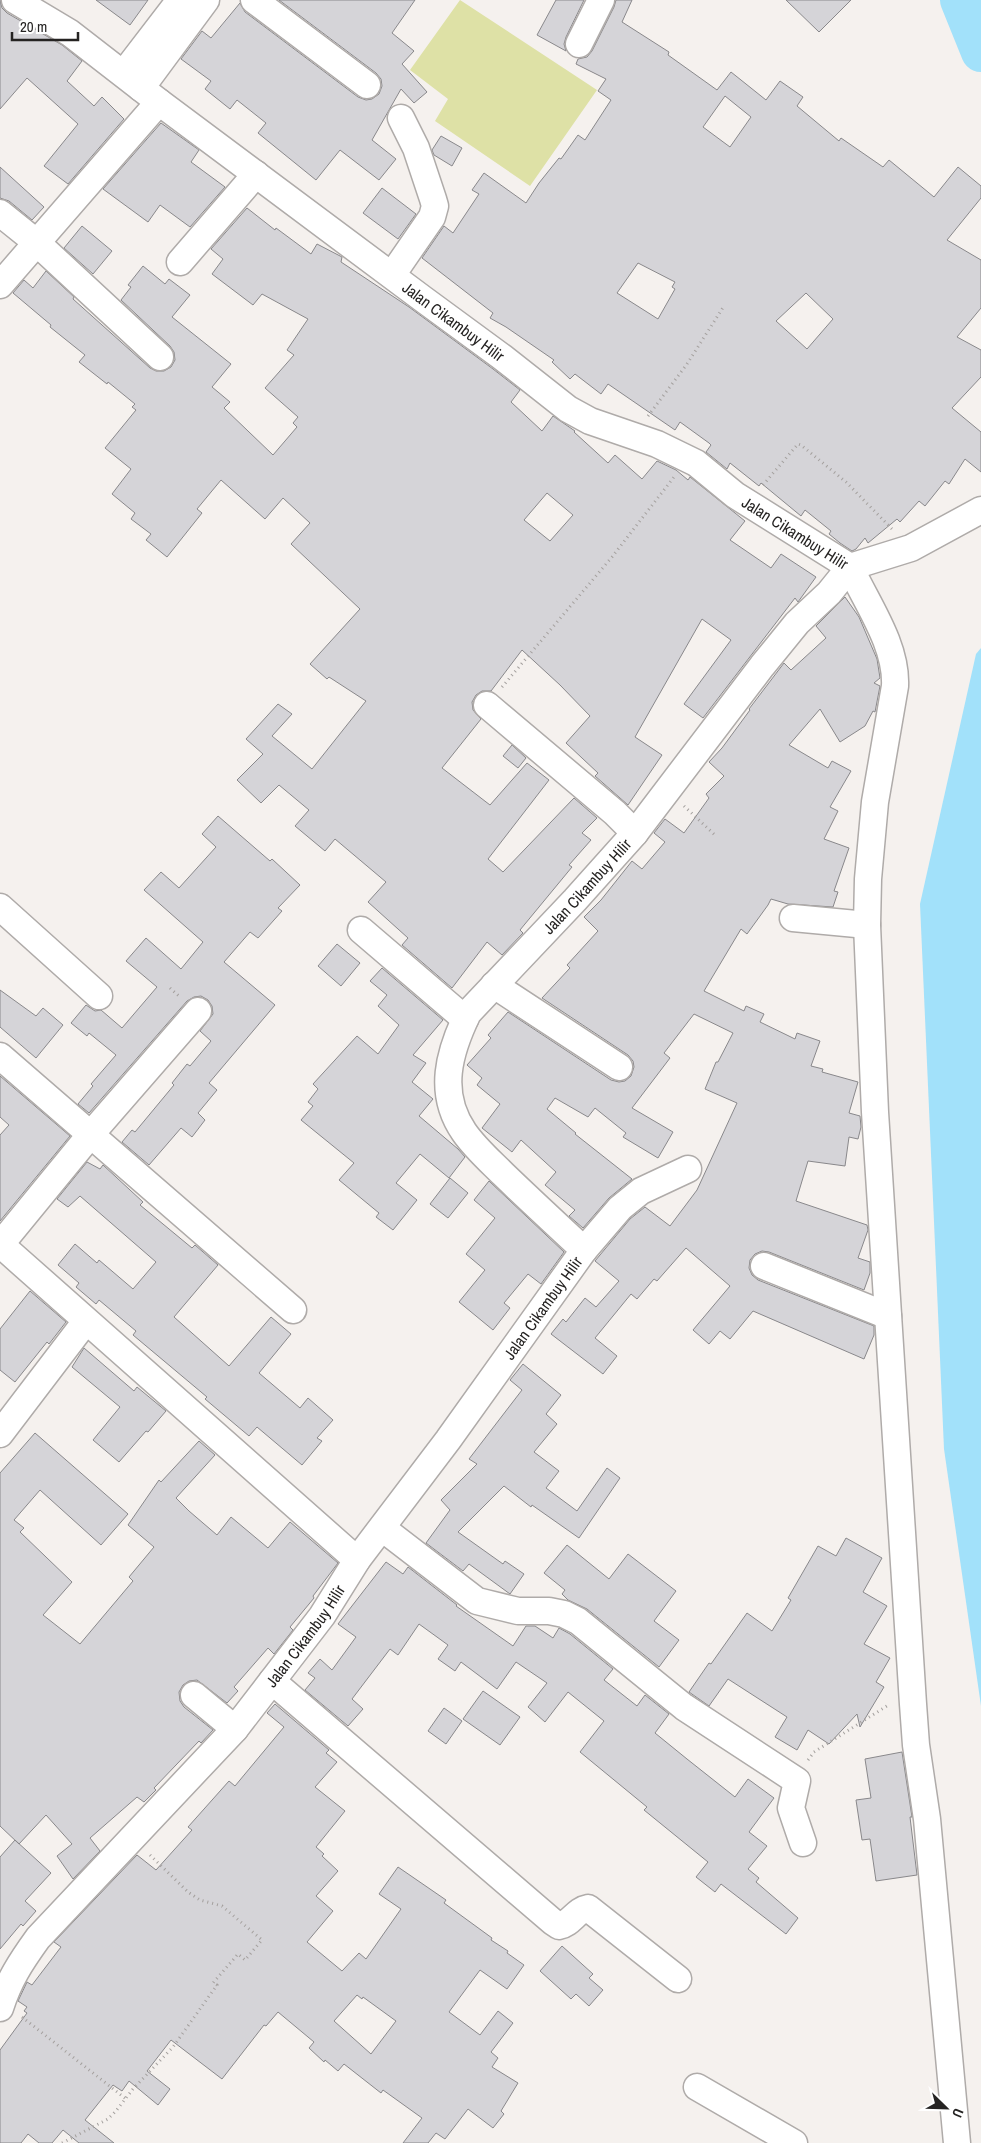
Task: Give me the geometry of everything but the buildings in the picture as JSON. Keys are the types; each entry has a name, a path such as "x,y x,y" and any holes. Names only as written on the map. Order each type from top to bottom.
{"street":[{"name":"Jalan Cikambuy Hilir","path":"1,2003 15,1972 38,1938 235,1729 322,1616 357,1560 584,1250 473,1144 457,1120 451,1104 449,1070 451,1053 465,1018 635,833 762,666 797,623 829,593 850,567 735,495 700,466 688,459 657,444 590,421 568,409 502,356 256,174 70,33 15,0"},
{"path":"141,88 180,0"},
{"path":"0,285 36,242 141,88 206,0"},
{"path":"254,0 367,85"},
{"path":"579,44 601,0"},
{"path":"392,275 432,217 434,206 416,148 401,118"},
{"path":"180,262 256,174"},
{"path":"0,213 36,242 160,357"},
{"path":"957,2143 927,1819 916,1745 912,1698 875,1112 867,925 868,880 875,802 896,673 887,641 850,567 911,548 981,510"},
{"path":"487,705 635,833"},
{"path":"0,907 99,996"},
{"path":"793,918 867,925"},
{"path":"361,930 465,1018"},
{"path":"494,985 619,1067"},
{"path":"198,1011 0,1245 357,1560"},
{"path":"0,1056 293,1310"},
{"path":"584,1250 620,1208 641,1191 688,1169"},
{"path":"764,1266 888,1316"},
{"path":"0,1434 86,1321"},
{"path":"382,1528 476,1601 518,1611 549,1611 564,1614 578,1621 684,1707 797,1780 791,1808 803,1843"},
{"path":"272,1681 553,1922 559,1926 564,1925 582,1909 588,1908 678,1979"},
{"path":"194,1696 235,1729"},
{"path":"697,2087 794,2143"}],"path":[{"path":"631,435 650,415 687,364 724,306"},
{"path":"748,503 798,444 846,482 911,548"},
{"path":"487,705 612,556 688,459"},
{"path":"667,790 716,836"},
{"path":"797,1780 814,1752 912,1698"},
{"path":"62,2143 108,2119 173,2047 217,1985 213,1983 238,1954 245,1960 262,1940 222,1906 200,1900 188,1892 132,1837"},
{"path":"1,2003 126,2099"}],"green space":[{"path":"460,0 597,90 530,186 435,121 448,99 410,70"}],"water":[{"path":"981,648 981,1706 944,1449 920,904 976,654"}],"waterway":[{"path":"960,0 981,52"}]}
